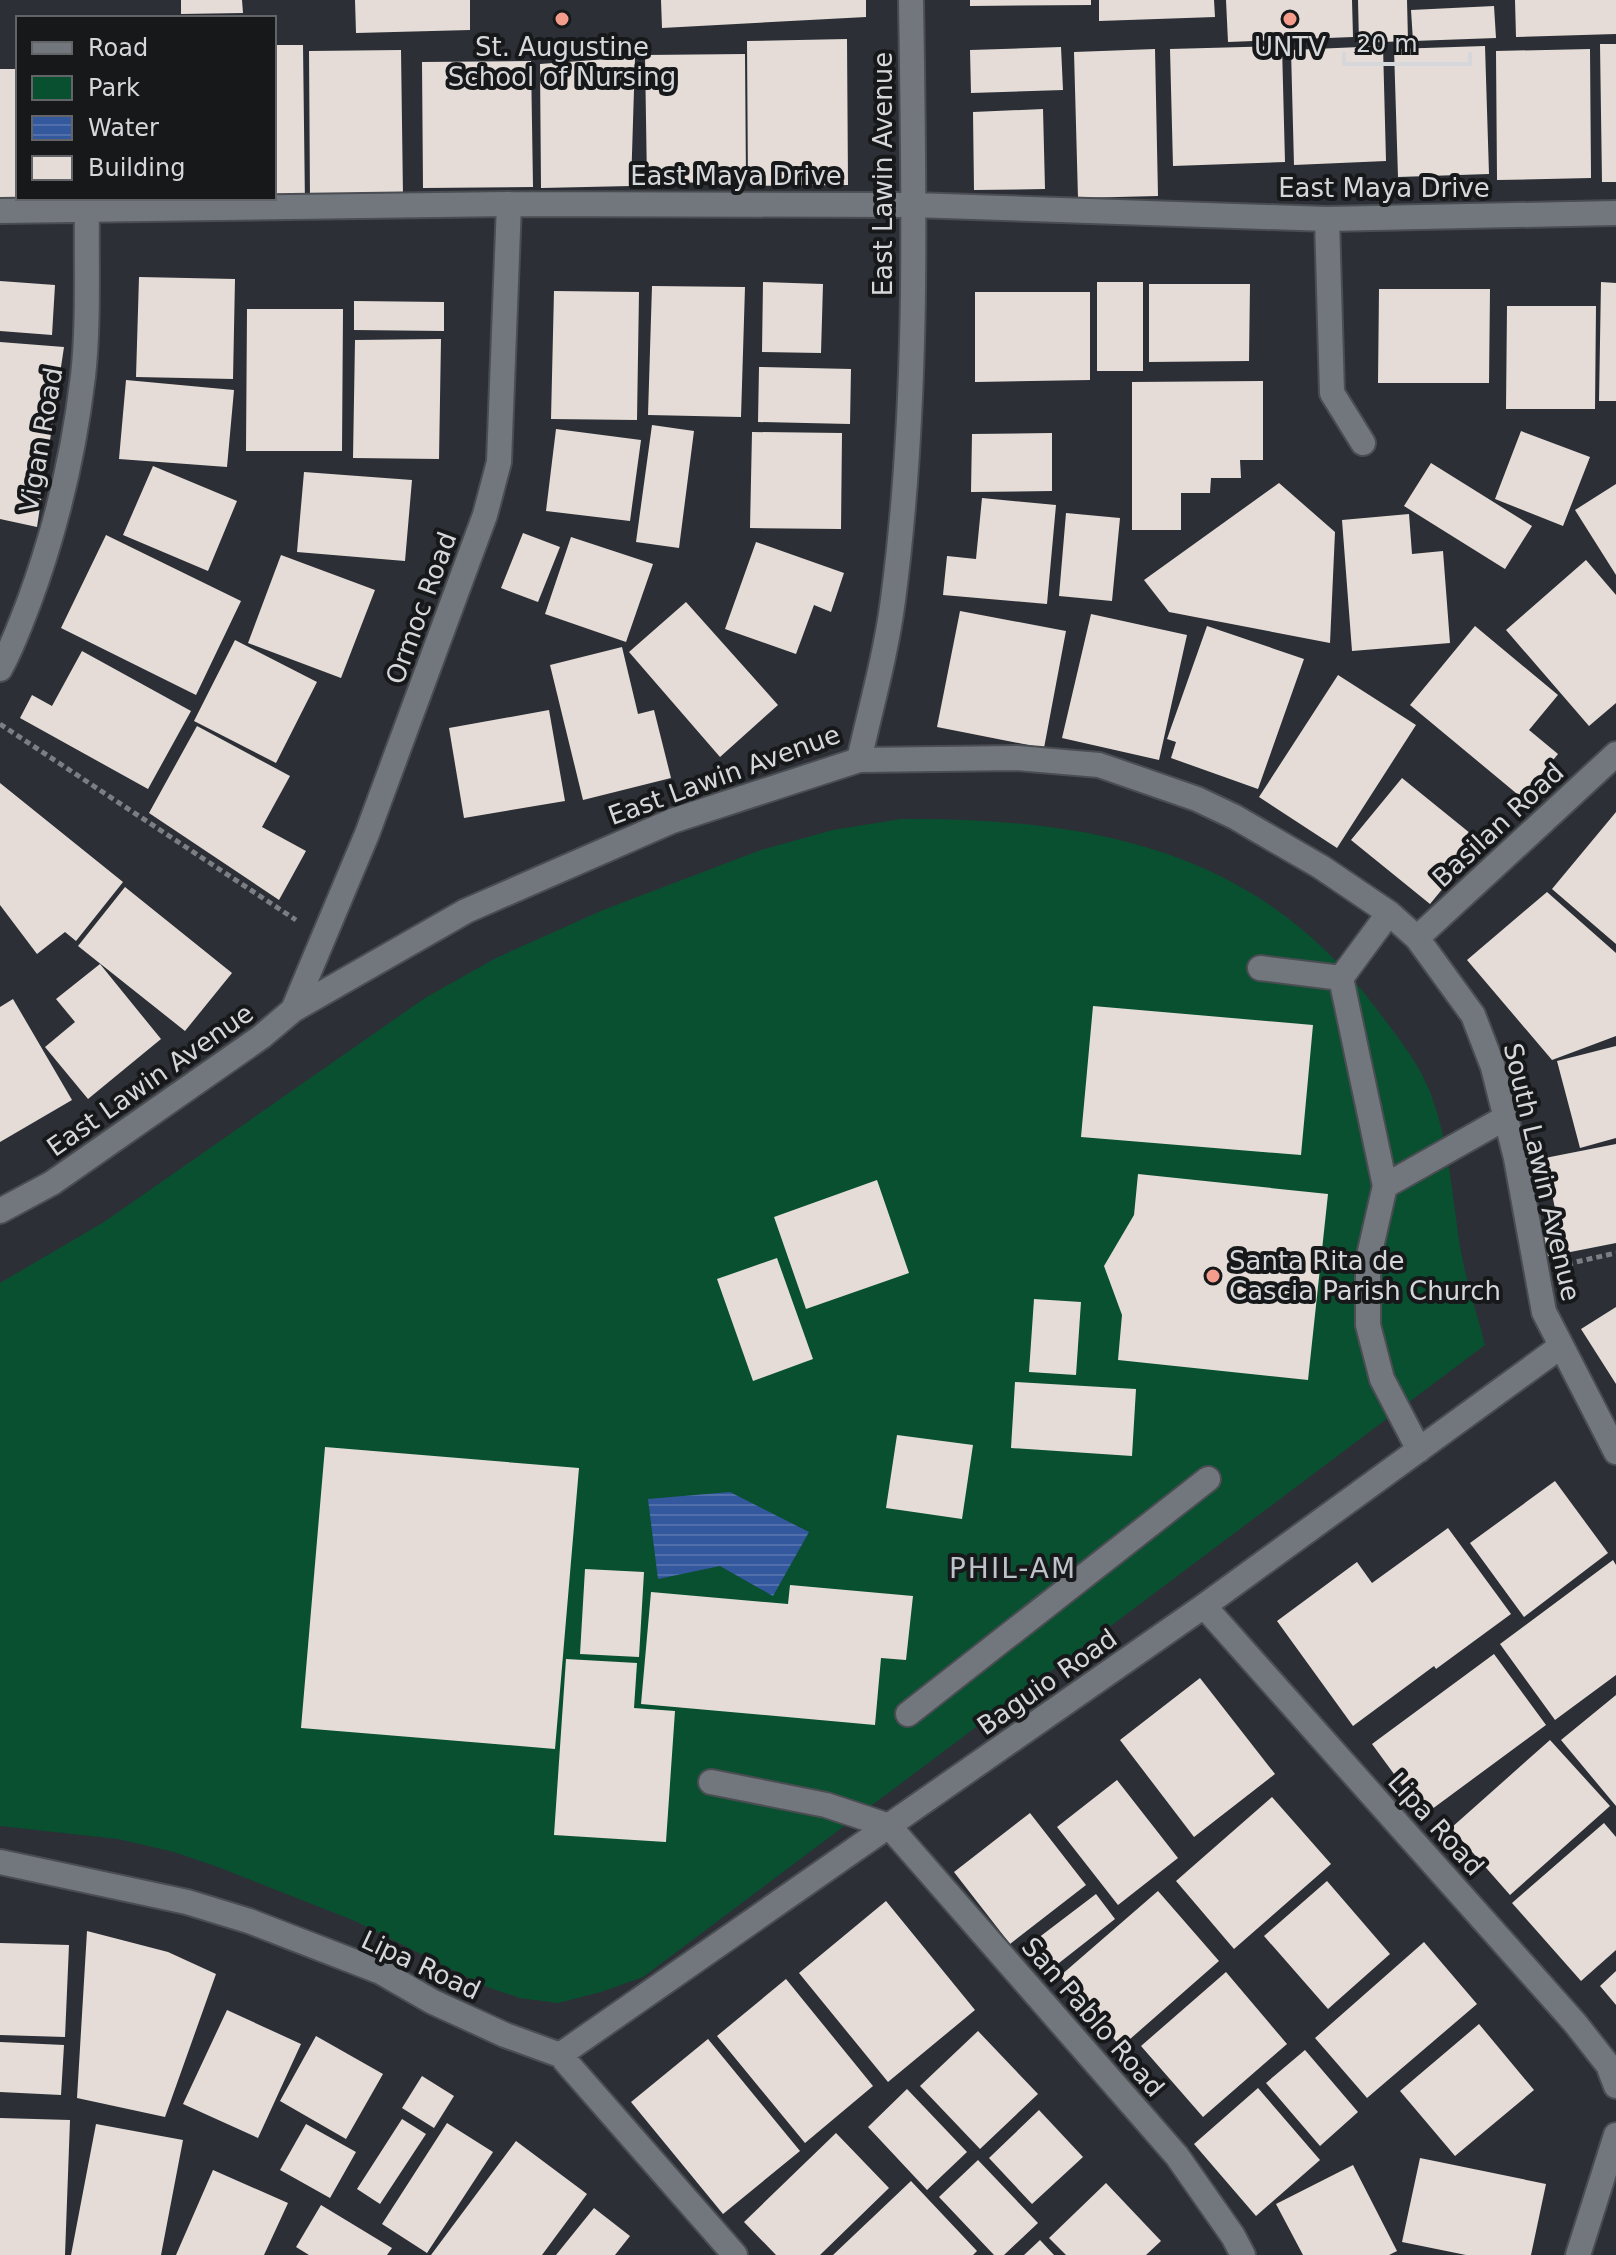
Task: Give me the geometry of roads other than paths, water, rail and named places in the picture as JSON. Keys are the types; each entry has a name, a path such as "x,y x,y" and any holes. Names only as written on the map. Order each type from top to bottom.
{"street":[{"name":"East Lawin Avenue","path":"0,1211 52,1183 261,1037 293,1010 466,911 672,821 859,760 893,601 908,424 914,205 911,0"},
{"name":"East Maya Drive","path":"0,211 509,204 914,205 1327,219 1616,213"},
{"name":"Ormoc Road","path":"293,1010 367,834 475,543 499,462 509,204"},
{"name":"Vigan Road","path":"0,669 10,653 34,587 66,479 83,374 87,210"},
{"path":"1327,219 1332,393 1363,443"},
{"name":"Basilan Road","path":"1417,938 1616,754"},
{"name":"South Lawin Avenue","path":"859,760 1017,758 1099,765 1197,799 1235,817 1321,867 1389,913 1417,938 1473,1015 1493,1067 1516,1158 1544,1312 1616,1452"},
{"path":"1389,913 1341,978 1385,1186 1368,1260 1368,1325 1382,1379 1419,1450"},
{"path":"1260,968 1341,978"},
{"path":"1385,1186 1505,1118"},
{"name":"Baguio Road","path":"560,2055 1204,1606 1560,1347"},
{"path":"908,1714 1208,1479"},
{"name":"Lipa Road","path":"1204,1606 1575,2023 1608,2065 1616,2086"},
{"path":"711,1782 826,1805 889,1826"},
{"name":"San Pablo Road","path":"889,1826 1177,2156 1243,2255"},
{"name":"Lipa Road","path":"0,1862 187,1902 249,1921 381,1972 433,2002 505,2035 560,2055 735,2255"},
{"path":"1578,2255 1616,2135"}],"water":[{"path":"730,1492 809,1532 773,1596 720,1566 658,1579 648,1499"}],"place":[{"name":"St. Augustine School of Nursing","path":"562,19"},
{"name":"UNTV","path":"1290,19"},
{"name":"Santa Rita de Cascia Parish Church","path":"1213,1276"}],"district":[{"name":"PHIL-AM","path":"1013,1568"}]}
